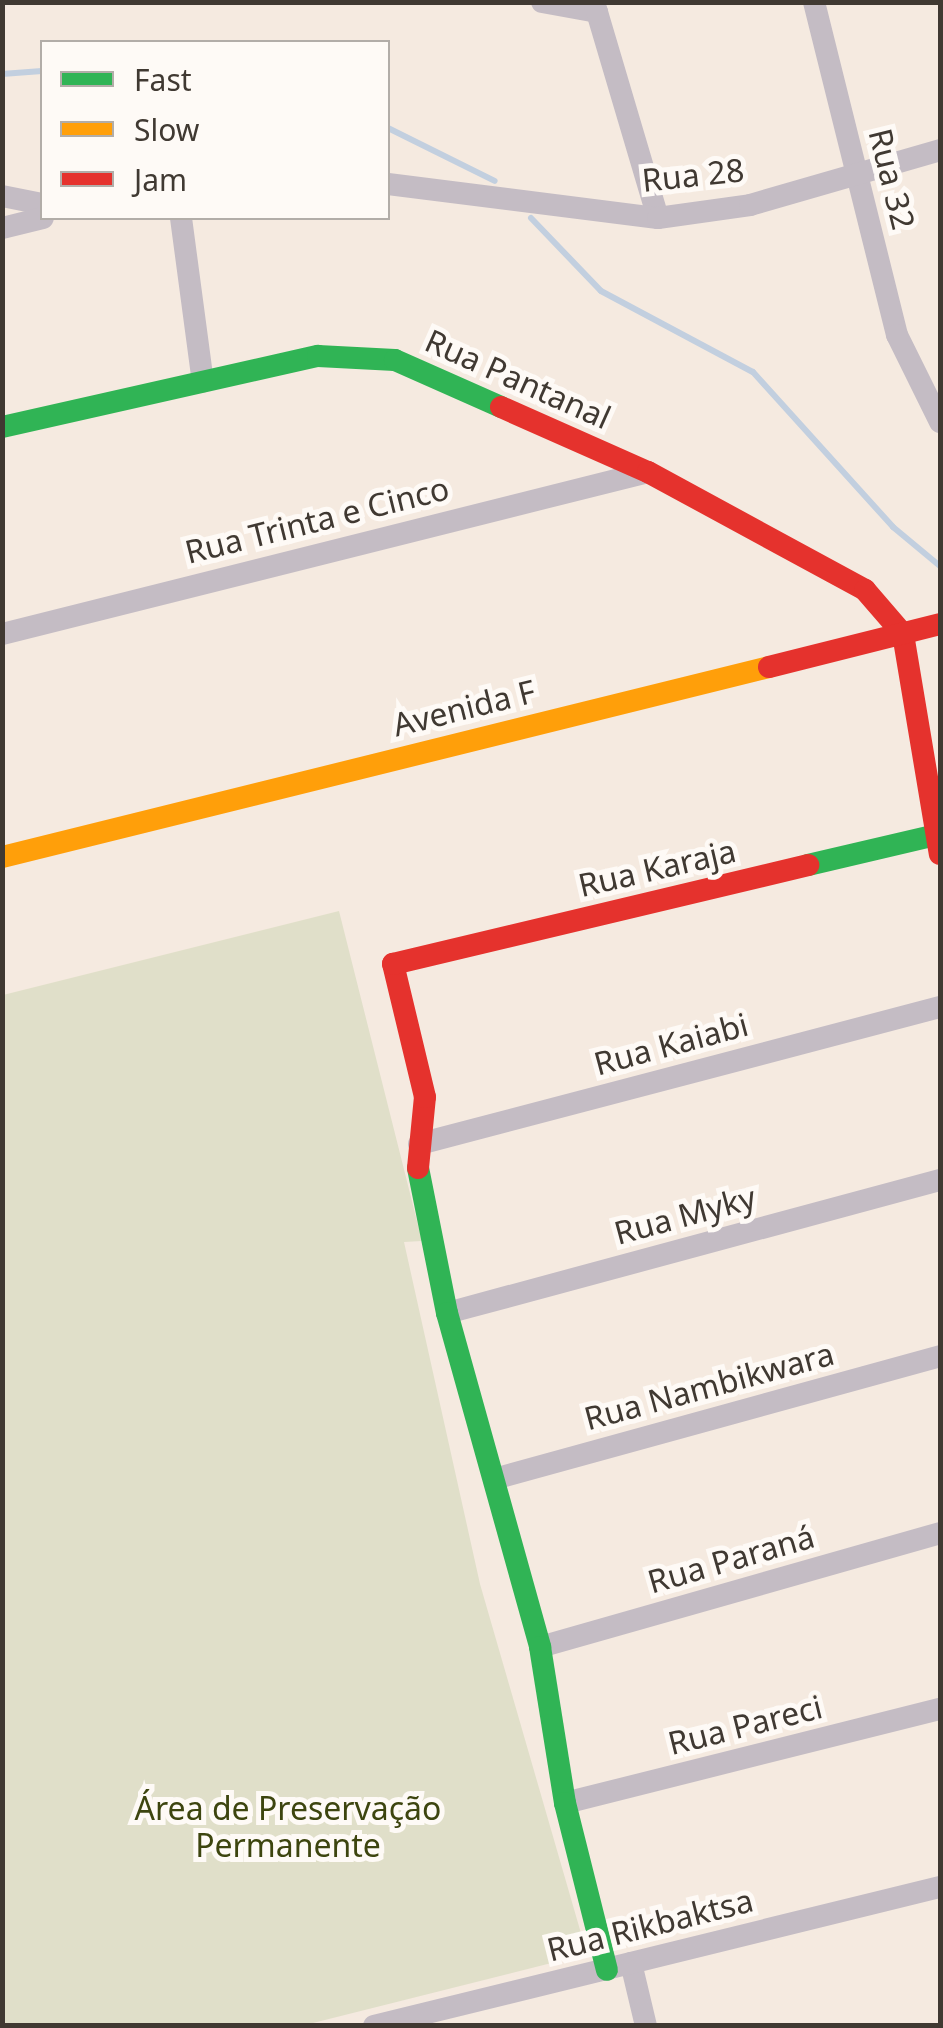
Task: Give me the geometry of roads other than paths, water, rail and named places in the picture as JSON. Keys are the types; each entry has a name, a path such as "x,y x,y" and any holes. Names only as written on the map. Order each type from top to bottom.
{"street":[{"path":"542,2 596,7 658,218"},
{"name":"Rua 32","path":"814,2 896,335 940,422"},
{"name":"Rua 28","path":"390,184 658,218 750,205 940,150"},
{"path":"2,196 40,204"},
{"path":"2,228 40,219"},
{"path":"181,220 203,382"},
{"name":"Rua Pantanal","path":"2,427 318,356 395,360 648,472 865,590 903,634"},
{"name":"Rua Trinta e Cinco","path":"2,634 648,472"},
{"name":"Avenida F","path":"2,857 940,624"},
{"path":"903,634 920,757 938,845"},
{"path":"920,757 940,770"},
{"name":"Rua Karaja","path":"419,1144 425,1097 393,964 938,845"},
{"name":"Rua Kaiabi","path":"419,1144 940,1007"},
{"path":"419,1144 421,1187 446,1313 540,1647 566,1804 607,1970"},
{"name":"Rua Myky","path":"446,1313 940,1180"},
{"name":"Rua Nambikwara","path":"494,1480 940,1356"},
{"name":"Rua Paraná","path":"540,1647 940,1533"},
{"name":"Rua Pareci","path":"566,1804 940,1709"},
{"name":"Rua Rikbaktsa","path":"374,2026 940,1887"},
{"path":"631,1963 646,2026"}],"waterway":[{"path":"2,74 40,71"},
{"path":"390,129 495,181"},
{"path":"531,218 601,291 753,372 893,527 940,566"}],"park label":[{"name":"Área de Preservação Permanente","path":"288,1828"}]}
